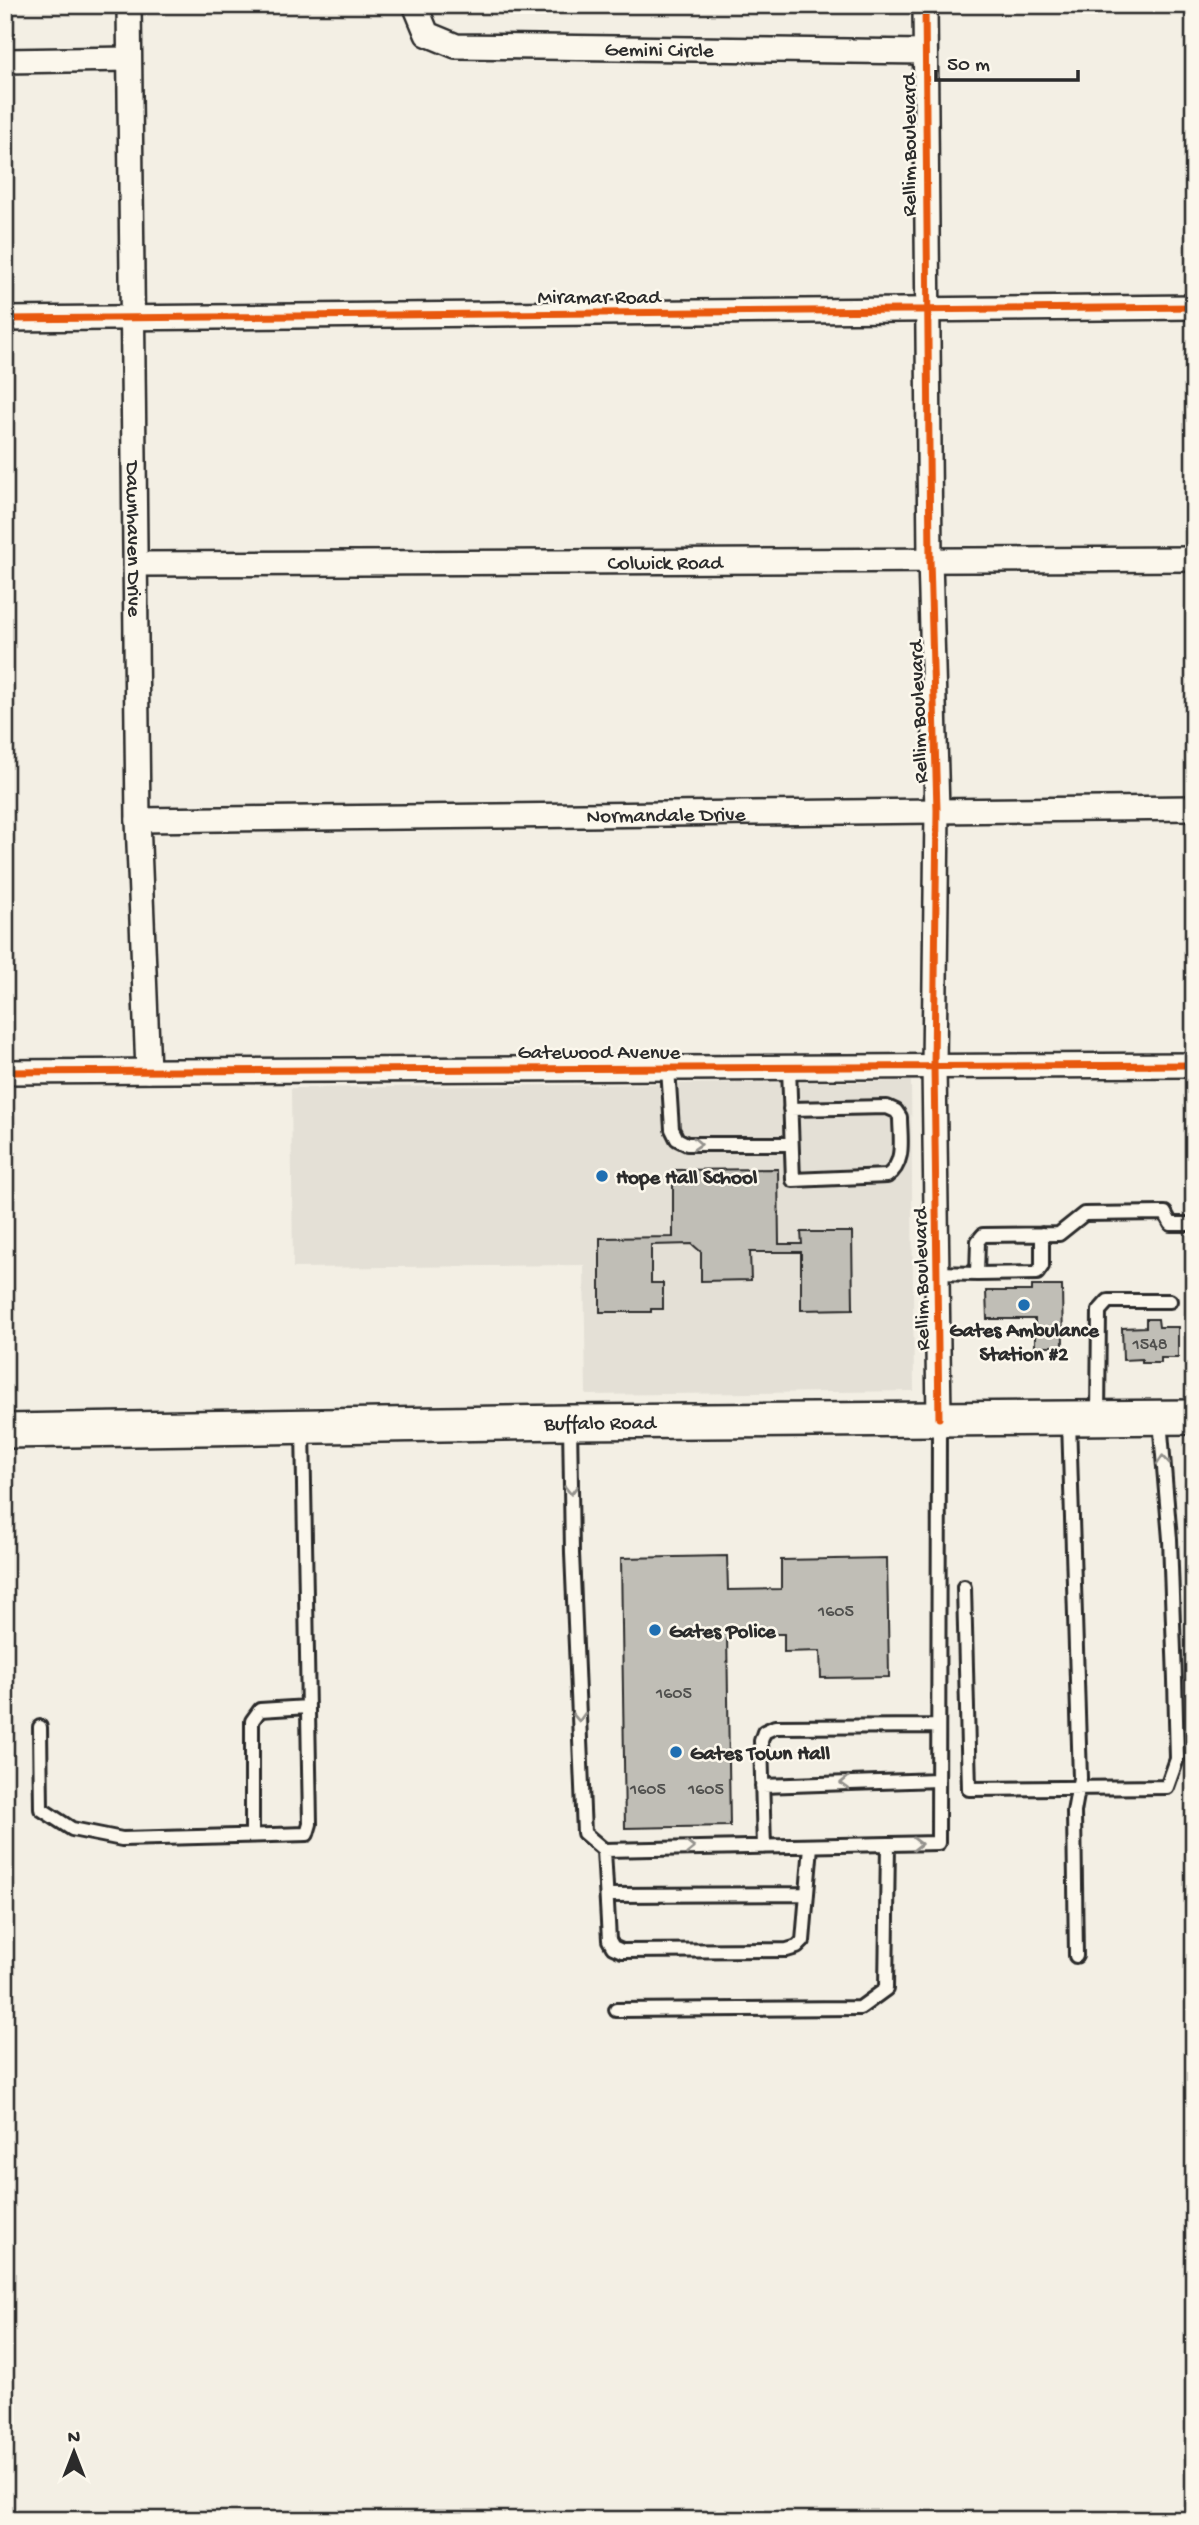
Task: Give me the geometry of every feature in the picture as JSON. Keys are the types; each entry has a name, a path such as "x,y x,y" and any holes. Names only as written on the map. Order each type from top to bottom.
{"main road":[{"name":"Buffalo Road","path":"5,1431 570,1422 1194,1417"}],"street":[{"name":"Dawnhaven Drive","path":"129,5 138,820 148,1071"},
{"name":"Gemini Circle","path":"415,5 427,34 456,46 925,52"},
{"name":"Rellim Boulevard","path":"925,5 926,311 937,810 934,1067 939,1418"},
{"path":"5,61 130,59"},
{"name":"Miramar Road","path":"5,319 1194,307"},
{"name":"Colwick Road","path":"137,564 1194,558"},
{"name":"Normandale Drive","path":"138,820 1194,808"},
{"name":"Gatewood Avenue","path":"5,1072 1194,1065"}],"lane":[{"path":"668,1068 672,1129 677,1139 687,1144 790,1144"},
{"path":"789,1068 790,1144 793,1180 887,1176 895,1170 900,1161 900,1117 896,1111 887,1107 790,1109"},
{"path":"977,1274 978,1241 983,1235 1059,1234 1084,1214 1165,1213 1171,1224 1194,1224"},
{"path":"937,1273 1037,1273 1042,1266 1041,1234"},
{"path":"1076,1956 1074,1812 1080,1777 1084,1417 1099,1311 1108,1301 1170,1301"},
{"path":"964,1587 969,1789 1167,1787 1177,1759 1167,1503 1159,1417"},
{"path":"570,1422 572,1553 584,1833 604,1850 938,1843 939,1418"},
{"path":"40,1727 41,1809 72,1829 122,1839 306,1834 310,1824 303,1427"},
{"path":"251,1835 252,1721 260,1710 308,1707"},
{"path":"764,1847 761,1741 764,1732 775,1727 938,1726"},
{"path":"762,1786 938,1780"},
{"path":"616,2010 860,2008 886,1989 888,1844"},
{"path":"604,1850 609,1940 613,1947 622,1951 787,1950 803,1941 811,1846"},
{"path":"607,1895 807,1894"}],"shaded area":[{"name":"Hope Hall School","path":"911,1081 914,1391 586,1395 584,1265 293,1268 291,1088"}],"building":[{"path":"778,1169 779,1244 802,1244 801,1232 852,1232 853,1309 801,1310 801,1252 750,1252 751,1280 701,1281 701,1252 692,1244 651,1245 651,1283 663,1283 663,1309 651,1309 651,1312 600,1312 600,1238 673,1237 673,1170"},
{"name":"Gates Ambulance Station #2","path":"1032,1286 1062,1286 1063,1346 1035,1346 1035,1319 987,1319 986,1291 1032,1291"},
{"path":"1146,1319 1158,1319 1159,1327 1178,1327 1178,1358 1161,1358 1161,1363 1142,1363 1142,1359 1123,1360 1122,1328 1146,1327"},
{"name":"Gates Town Hall","path":"727,1556 728,1590 781,1589 781,1560 887,1558 889,1677 821,1678 820,1651 784,1652 784,1634 727,1634 730,1826 625,1828 621,1558"}],"cycle path":[{"path":"925,5 930,559 937,810 934,1067 939,1418"},
{"path":"5,319 1194,307"},
{"path":"5,1072 1194,1065"}],"place":[{"name":"Hope Hall School","path":"602,1176"},
{"name":"Gates Ambulance Station #2","path":"1024,1305"},
{"name":"Gates Police","path":"655,1630"},
{"name":"Gates Town Hall","path":"676,1752"}]}
